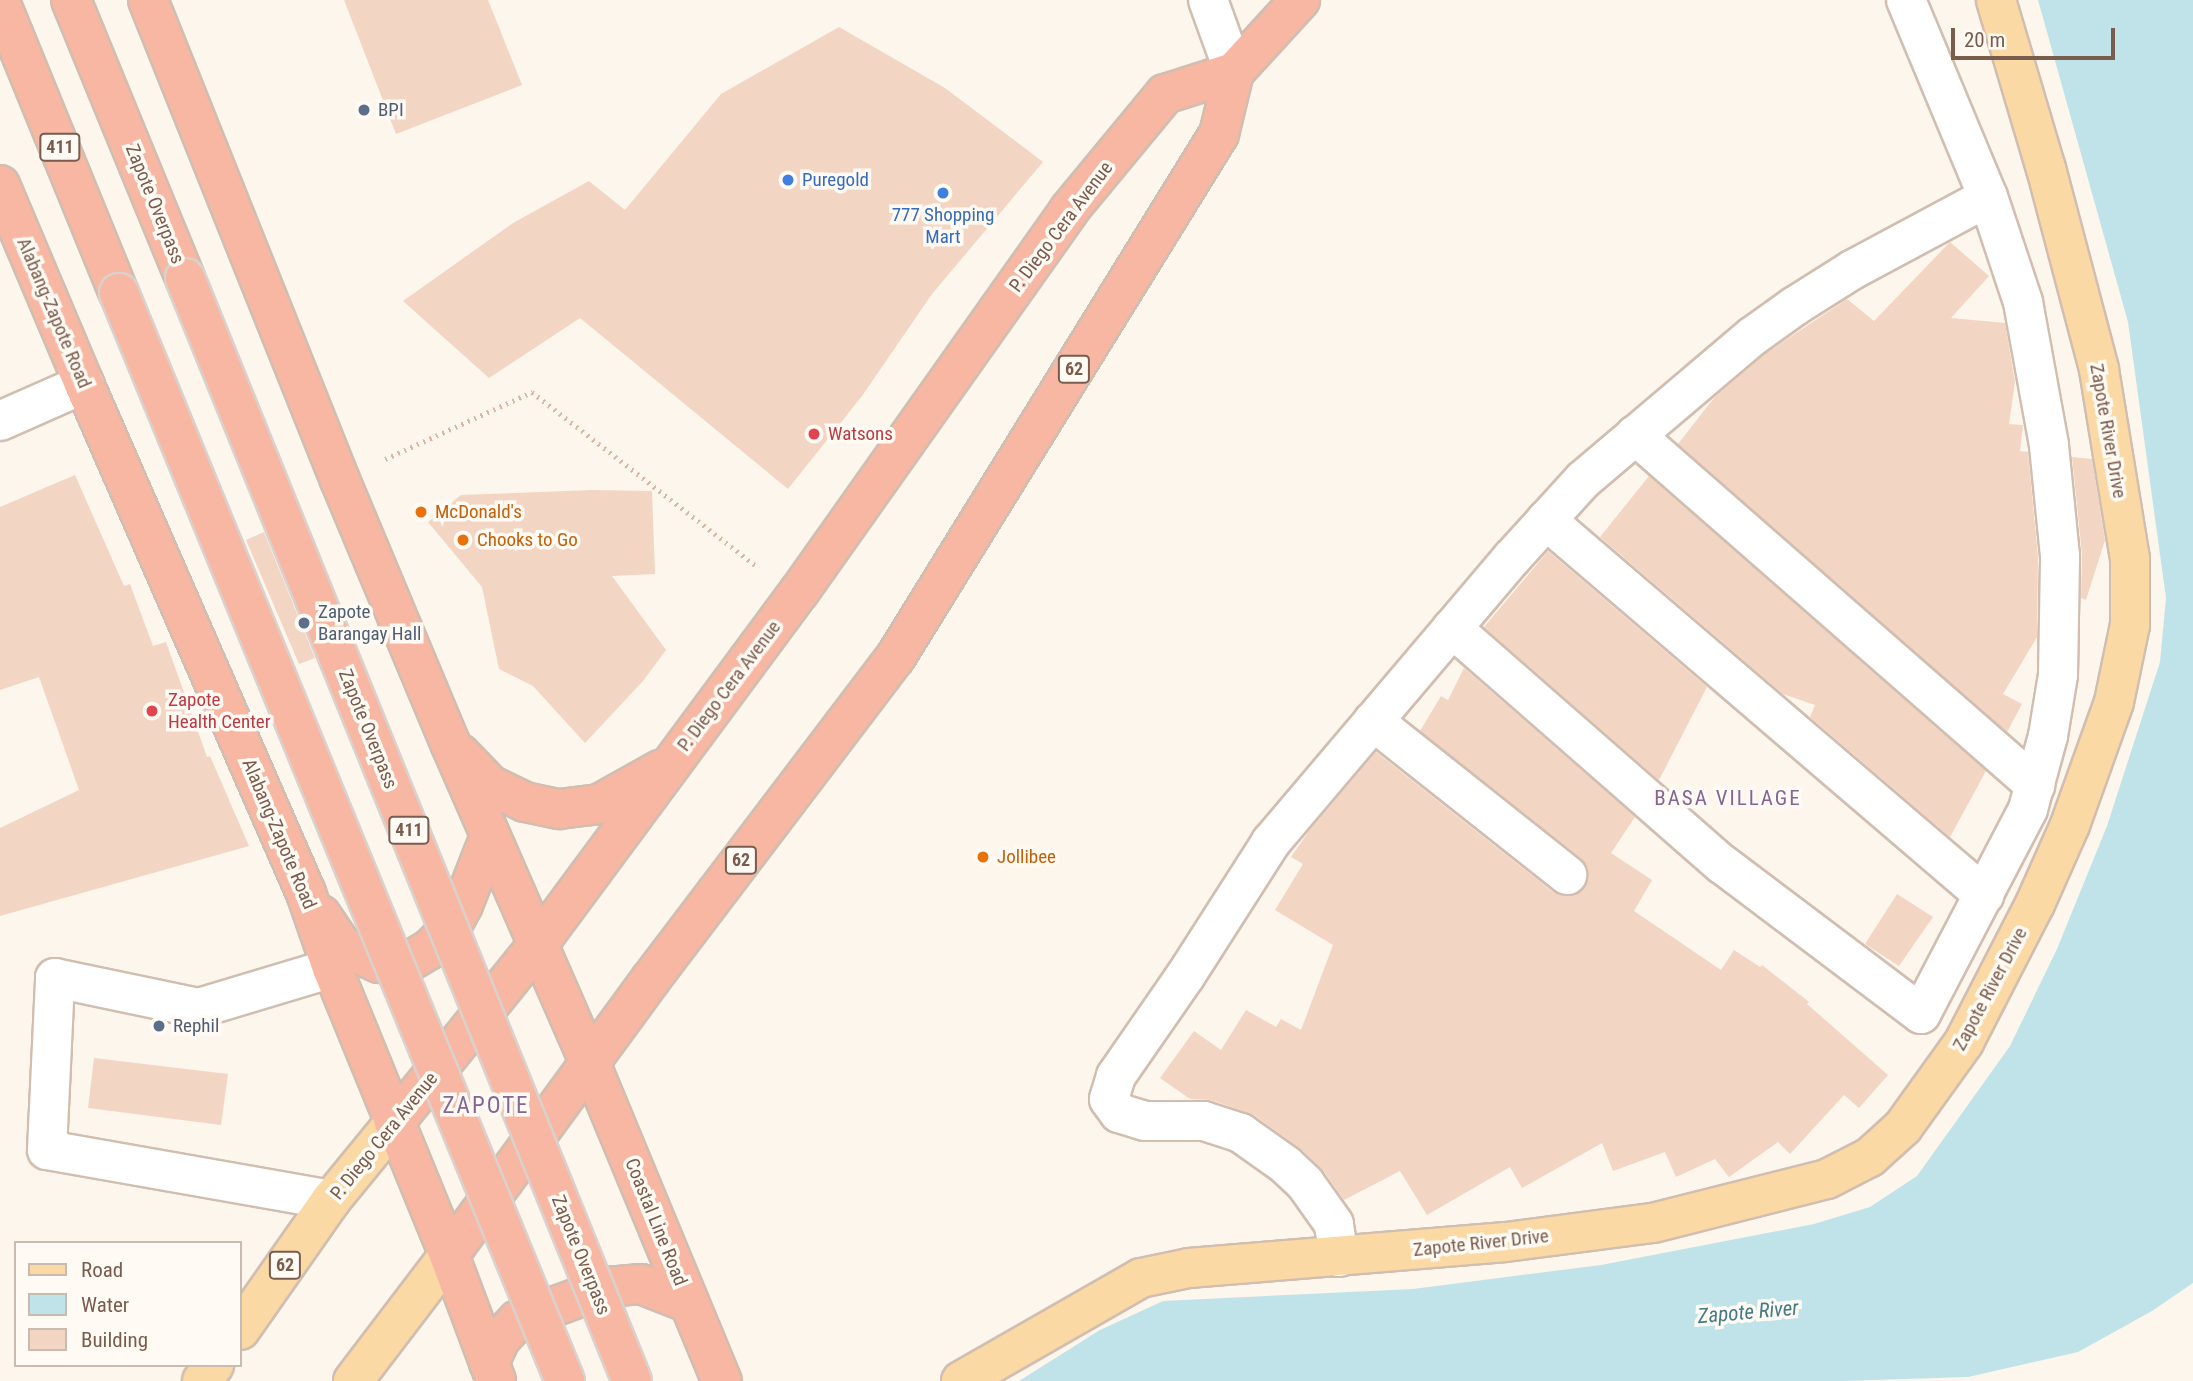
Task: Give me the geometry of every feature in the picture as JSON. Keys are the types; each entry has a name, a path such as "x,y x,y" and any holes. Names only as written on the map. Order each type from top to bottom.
{"highway":[{"name":"Zapote Overpass","path":"71,0 632,1381"},
{"path":"148,0 340,480 450,743 590,1063"},
{"name":"P. Diego Cera Avenue","path":"449,1255 650,979 895,658 1219,134 1234,72 1300,0"},
{"name":"411","path":"0,2 565,1381"},
{"name":"P. Diego Cera Avenue","path":"394,1123 539,943 799,592 1069,211 1165,94 1234,72"},
{"name":"Alabang-Zapote Road","path":"0,185 306,893 332,968 449,1255"},
{"path":"450,743 490,785 525,802 559,808 599,804 671,764"},
{"path":"306,893 342,946 379,962 410,961 430,949 450,929 463,905 490,836"},
{"name":"Coastal Line Road","path":"590,1063 723,1381"},
{"path":"449,1255 493,1372"},
{"path":"493,1372 500,1339 518,1320 607,1287 641,1284 689,1303"}],"main road":[{"name":"Zapote River Drive","path":"961,1381 1142,1278 1189,1268 1506,1242 1653,1223 1827,1179 1870,1157 1903,1128 1964,1042 2035,904 2070,825 2115,702 2130,625 2130,559 2099,369 2046,169 1996,0"},
{"name":"P. Diego Cera Avenue","path":"242,1326 331,1200 394,1123"},
{"name":"P. Diego Cera Avenue","path":"353,1381 449,1255"}],"street":[{"path":"1208,0 1234,72"},
{"path":"1452,628 1722,864 1921,1014 2028,809 2048,736 2058,675 2060,556 2049,445 2039,378 2023,302 1988,197 1906,0"},
{"path":"1339,1257 1334,1224 1305,1183 1286,1165 1241,1133 1204,1121 1145,1121 1130,1118 1113,1108 1109,1097 1116,1076 1186,975 1271,842 1452,628 1583,480 1795,306 1852,270 1988,197"},
{"path":"0,421 84,384"},
{"path":"1635,435 2035,785"},
{"path":"1546,520 1984,895"},
{"path":"1373,721 1567,875"},
{"path":"331,1200 47,1150 55,978 199,1008 332,968"}],"path":[{"path":"340,480 532,392 765,573 799,592"}],"water":[{"name":"Zapote River","path":"2038,0 2193,0 2193,1283 2152,1311 2078,1352 1968,1377 1841,1381 1019,1381 1100,1330 1163,1301 1413,1289 1601,1265 1814,1224 1870,1207 1917,1176 2010,1046 2057,949 2107,826 2160,662 2166,598 2128,322"}],"building":[{"path":"344,0 488,0 522,85 396,134"},
{"path":"839,27 945,88 1043,162 932,294 862,396 788,489 580,318 489,378 403,301 513,223 589,181 625,210 721,94"},
{"path":"1950,242 1989,276 1951,318 2005,323 2015,382 2009,424 2023,425 2020,451 2028,452 2038,557 2037,637 2003,694 2022,704 2007,732 1678,444 1714,398 1766,353 1847,299 1874,321"},
{"path":"2072,457 2092,459 2105,540 2086,600 2081,598 2082,554"},
{"path":"75,475 124,586 130,584 153,646 166,642 207,757 210,756 249,846 0,916 0,828 79,790 39,677 0,690 0,507"},
{"path":"1649,476 1986,771 1950,837 1810,717 1815,705 1783,694 1600,537"},
{"path":"592,490 652,491 655,574 612,576 666,650 643,681 585,743 533,686 499,669 482,587 428,522 461,495"},
{"path":"264,532 315,658 299,664 246,540"},
{"path":"1548,551 1707,687 1659,780 1484,627"},
{"path":"1464,668 1635,817 1611,853 1652,880 1634,911 1721,970 1734,950 1760,967 1762,965 1809,1002 1807,1004 1888,1075 1859,1108 1844,1095 1790,1154 1778,1142 1729,1177 1715,1159 1676,1177 1665,1152 1613,1171 1602,1143 1522,1188 1510,1167 1427,1215 1400,1171 1344,1200 1323,1170 1301,1149 1254,1115 1211,1100 1190,1099 1160,1078 1194,1031 1221,1050 1246,1010 1276,1027 1281,1019 1301,1030 1333,945 1275,910 1303,864 1291,857 1309,831 1376,752 1553,892 1574,896 1584,888 1588,879 1588,868 1581,858 1420,731 1441,696 1448,700"},
{"path":"1897,894 1933,917 1899,966 1865,944"},
{"path":"94,1058 228,1074 221,1125 88,1108"}],"place":[{"name":"BPI","path":"364,110"},
{"name":"Puregold","path":"788,180"},
{"name":"777 Shopping Mart","path":"943,193"},
{"name":"Watsons","path":"814,434"},
{"name":"McDonald's","path":"421,512"},
{"name":"Chooks to Go","path":"463,540"},
{"name":"Zapote Barangay Hall","path":"304,623"},
{"name":"Zapote Health Center","path":"152,711"},
{"name":"Jollibee","path":"983,857"},
{"name":"Rephil","path":"159,1026"}],"district":[{"name":"BASA VILLAGE","path":"1728,798"},
{"name":"ZAPOTE","path":"486,1106"}]}
